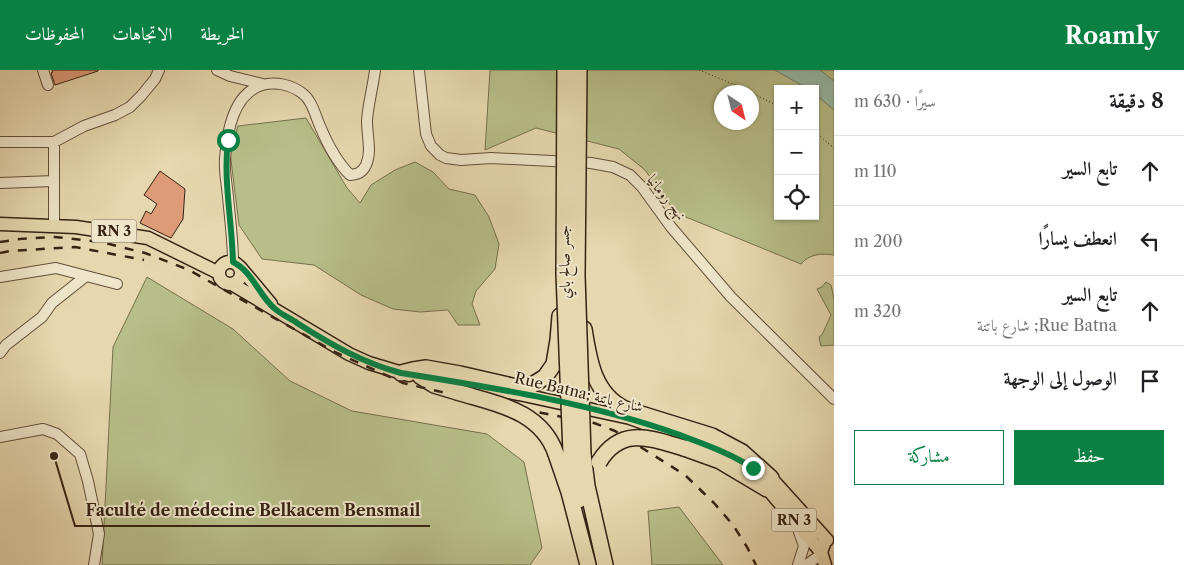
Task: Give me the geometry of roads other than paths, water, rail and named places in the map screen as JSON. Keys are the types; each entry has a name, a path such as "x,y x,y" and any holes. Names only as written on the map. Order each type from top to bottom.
{"highway":[{"name":"جسر صالح باي","path":"564,70 577,454"},
{"path":"401,373 426,368 460,374 502,385 520,387 534,384 545,377 554,364 570,275 579,70"},
{"name":"RN 3","path":"570,275 589,358 594,374 605,395 624,410 705,433 730,445 751,459 769,484"},
{"path":"420,376 434,386 515,410 528,416 544,431 553,446 569,492 589,565"},
{"name":"RN 3","path":"605,565 596,504 595,482 598,462 612,446 632,437 651,438 720,461 769,484"},
{"path":"577,454 589,565"},
{"path":"577,454 587,486 605,565"}],"main road":[{"name":"RN 3","path":"0,224 95,228 148,238 219,273"},
{"path":"224,263 237,265 240,278 232,284 223,281 219,273 220,267 224,263"},
{"name":"RN 3","path":"237,265 246,273 274,308"},
{"name":"RN 3","path":"232,284 349,354 369,363 401,373 420,376"},
{"name":"Rue Batna; شارع باتنة","path":"420,376 519,394 630,418 714,448 739,459 753,468 827,547"},
{"name":"Rue Batna; شارع باتنة","path":"769,484 796,523 827,547"},
{"path":"827,547 829,563 834,564"}],"street":[{"path":"43,70 48,84"},
{"path":"0,142 54,142 84,126 115,115 130,107 142,96 155,79 159,70"},
{"path":"217,70 230,76 264,85"},
{"path":"237,265 225,160 236,110 243,98 253,89 264,85 282,84 293,87 304,94 310,102 321,129 339,162 350,174 357,174 362,172 369,154 368,122 375,70"},
{"name":"نهج رومانيا","path":"419,70 426,134 431,146 440,155 446,158 461,160 491,158 591,163 612,167 630,175 642,187 671,227 730,297 834,399"},
{"path":"54,142 54,226"},
{"path":"0,183 54,181"},
{"path":"0,277 56,268 117,284"},
{"path":"0,353 6,345 42,317 52,303 86,276"},
{"path":"0,436 44,429 57,434 80,454 88,481 99,534 94,565"},
{"path":"796,523 804,546 798,565"},
{"path":"806,565 827,547"}],"railway":[{"path":"0,242 55,237 101,242 145,253 189,270 333,351 403,383 480,401 594,423 615,431 685,475 714,503 733,525 756,565"},
{"path":"0,253 75,247 144,260"}],"place":[{"name":"Faculté de médecine Belkacem Bensmail","path":"54,456"}]}
